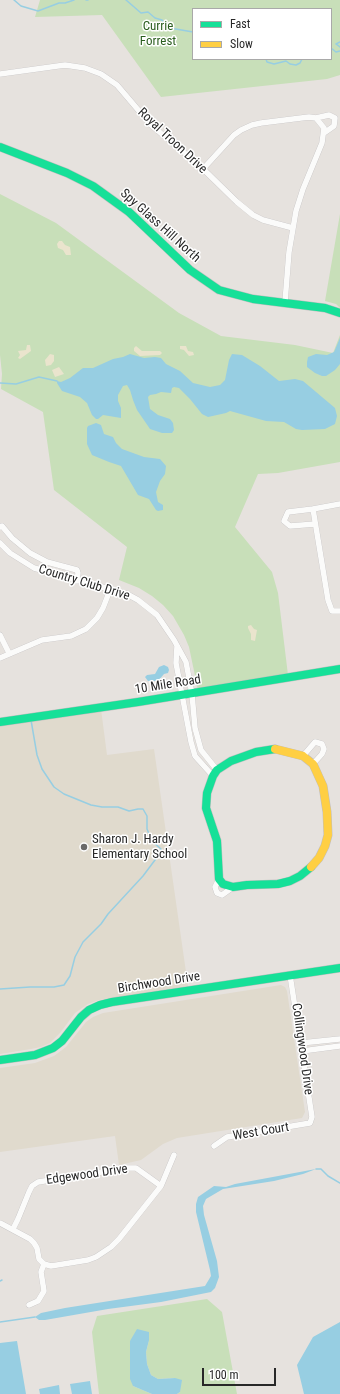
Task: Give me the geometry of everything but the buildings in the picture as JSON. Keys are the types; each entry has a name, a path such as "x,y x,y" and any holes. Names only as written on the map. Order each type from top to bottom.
{"street":[{"name":"Royal Troon Drive","path":"0,74 65,65 85,68 101,74 117,86 151,125 203,169 237,202 253,215 269,223 293,228"},
{"path":"203,169 234,135 252,125 292,118 316,118 329,115 335,118 334,126 324,133"},
{"path":"285,302 289,252 296,211 324,133 324,128 316,118"},
{"name":"Spy Glass Hill North","path":"0,147 67,173 93,186 129,212 190,270 219,290 253,298 325,308 340,313"},
{"path":"315,524 290,526 284,521 288,512 340,504"},
{"path":"313,509 328,600 332,611 340,611"},
{"path":"1,525 12,538 30,553 47,562 77,570 77,581"},
{"name":"Country Club Drive","path":"0,543 10,553 34,568 127,594 138,600 158,615 172,636 176,646 184,656 192,694 195,728 201,750 215,773"},
{"path":"0,658 42,640 71,636 86,629 97,618 103,608 110,590"},
{"path":"0,635 9,653"},
{"name":"Country Club Drive","path":"176,646 176,662 195,756 215,773"},
{"name":"10 Mile Road","path":"0,722 192,694 340,669"},
{"path":"303,756 315,742 322,744 324,749 322,754 313,764"},
{"path":"274,750 303,756 313,764 323,786 328,812 328,835 325,846 319,858 300,876 290,881 278,884 232,887 223,884 219,879 217,841 210,826 206,808 208,793 215,773 231,761 256,752 274,750"},
{"name":"Birchwood Drive","path":"0,1060 35,1055 53,1048 62,1041 81,1016 89,1010 112,1002 340,968"},
{"name":"Collingwood Drive","path":"290,975 312,1117 310,1124"},
{"path":"301,1043 340,1039"},
{"path":"302,1051 340,1046"},
{"name":"West Court","path":"214,1146 227,1137 310,1124"},
{"path":"0,1223 30,1239 37,1248 39,1259 44,1264 51,1266 96,1257 111,1247 119,1239 161,1186 174,1155"},
{"name":"Edgewood Drive","path":"12,1229 18,1219 32,1186 38,1182 127,1168 136,1168 161,1186"},
{"path":"29,1304 38,1301 44,1291 41,1272 44,1264"}],"shaded area":[{"name":"Sharon J. Hardy Elementary School","path":"101,709 107,755 154,749 188,986 99,1000 88,1004 75,1013 60,1033 50,1043 41,1047 0,1054 0,724"},
{"path":"281,985 285,987 287,991 305,1112 302,1118 177,1138 163,1144 141,1160 119,1165 115,1136 0,1152 0,1068 35,1063 54,1056 66,1047 86,1022 103,1013"}],"green space":[{"name":"Currie Forrest","path":"40,0 340,0 340,75 327,79 161,97 102,15 35,17"},
{"path":"0,194 56,223 179,313 221,336 295,345 333,353 340,335 340,462 278,473 258,474 235,527 272,572 278,593 288,675 198,690 189,647 173,616 152,596 139,588 119,580 127,547 54,490 43,412 1,389"},
{"path":"340,214 340,308 336,304 325,301"},
{"path":"207,1299 222,1312 237,1394 177,1394 180,1392 175,1378 158,1379 151,1375 147,1364 146,1352 149,1340 133,1386 152,1394 99,1394 92,1332 97,1316"}],"sand":[{"path":"59,241 62,241 65,245 70,247 71,255 66,255 63,250 58,248 57,244"},
{"path":"27,345 30,345 31,351 20,359 18,358 20,355 18,351 26,350"},
{"path":"136,346 142,351 160,351 162,353 160,355 140,356 134,351"},
{"path":"180,346 186,346 188,351 193,352 194,355 189,356 184,350 180,349"},
{"path":"50,354 54,355 54,361 51,365 46,366 45,360"},
{"path":"59,367 64,374 55,377 52,370"},
{"path":"251,625 257,630 255,641 251,640 251,634 248,628 248,626"}],"water":[{"path":"340,338 340,364 335,370 326,376 322,376 307,367 308,357 316,354 327,355 334,352"},
{"path":"130,354 144,358 161,358 166,364 180,371 193,383 210,387 220,385 225,380 229,360 232,354 242,355 260,366 279,381 295,379 303,381 335,408 337,416 335,424 325,429 302,430 296,429 284,422 266,421 230,411 208,417 202,414 179,388 174,387 172,388 171,393 161,392 148,397 150,409 158,415 170,419 173,423 174,430 172,433 162,433 150,429 137,410 127,385 123,386 118,395 118,401 121,408 121,418 103,415 96,419 92,415 87,403 80,397 62,391 57,383 57,381 61,382 70,378 83,368 93,368 113,359"},
{"path":"96,423 101,425 104,434 113,437 122,449 144,457 160,459 166,466 165,474 160,481 156,492 158,502 163,505 163,510 156,510 149,499 138,495 121,466 92,455 87,444 87,428 88,426"},
{"path":"164,665 168,667 168,673 164,674 158,681 148,681 145,677 147,675 155,674 159,667"},
{"path":"316,1169 303,1174 274,1181 223,1189 206,1199 203,1206 204,1215 217,1261 219,1277 215,1288 211,1292 161,1302 108,1309 45,1320 39,1320 35,1317 41,1313 65,1308 205,1286 211,1276 196,1212 198,1197 214,1186 226,1187"},
{"path":"340,1322 340,1394 304,1394 297,1365 313,1337"},
{"path":"137,1329 149,1332 146,1352 147,1364 151,1375 158,1379 175,1378 182,1380 180,1392 177,1394 152,1394 133,1386 130,1379 130,1341"},
{"path":"17,1341 26,1394 0,1394 0,1343"},
{"path":"90,1381 92,1394 72,1394 70,1384"},
{"path":"59,1385 60,1394 40,1394 39,1389"}],"waterway":[{"path":"14,0 21,6 38,11 59,3 74,0"},
{"path":"126,0 141,13 148,12 155,18 162,20 165,25 170,28 192,32"},
{"path":"340,42 336,44 340,47"},
{"path":"332,49 336,52 340,51"},
{"path":"266,60 267,62 274,64 286,61 290,64 296,65 300,63 302,60"},
{"path":"0,383 16,384 39,377 57,381"},
{"path":"0,989 54,987 64,985 70,976 75,957 83,942 101,924 108,914 143,876 161,852 161,849 152,841 147,829 147,816 143,809 129,811 118,807 91,805 64,794 54,787 42,769 37,755 31,720"},
{"path":"316,1169 321,1169 328,1176 340,1183"},
{"path":"0,1322 35,1317"}],"traffic: fast":[{"path":"0,147 67,173 93,186 129,212 190,270 219,290 253,299 325,308 340,313"},
{"path":"0,722 138,702 340,669"},
{"path":"275,749 256,752 231,761 217,770 213,776 207,793 206,808 217,841 219,879 223,884 233,887 278,884 290,881 300,876 311,867"},
{"path":"0,1060 35,1055 53,1048 62,1041 81,1017 89,1010 100,1005 340,968"}],"traffic: slow":[{"path":"275,749 303,756 313,764 323,786 327,812 328,835 325,846 319,858 311,867"}],"place":[{"name":"Sharon J. Hardy Elementary School","path":"84,847"}]}
